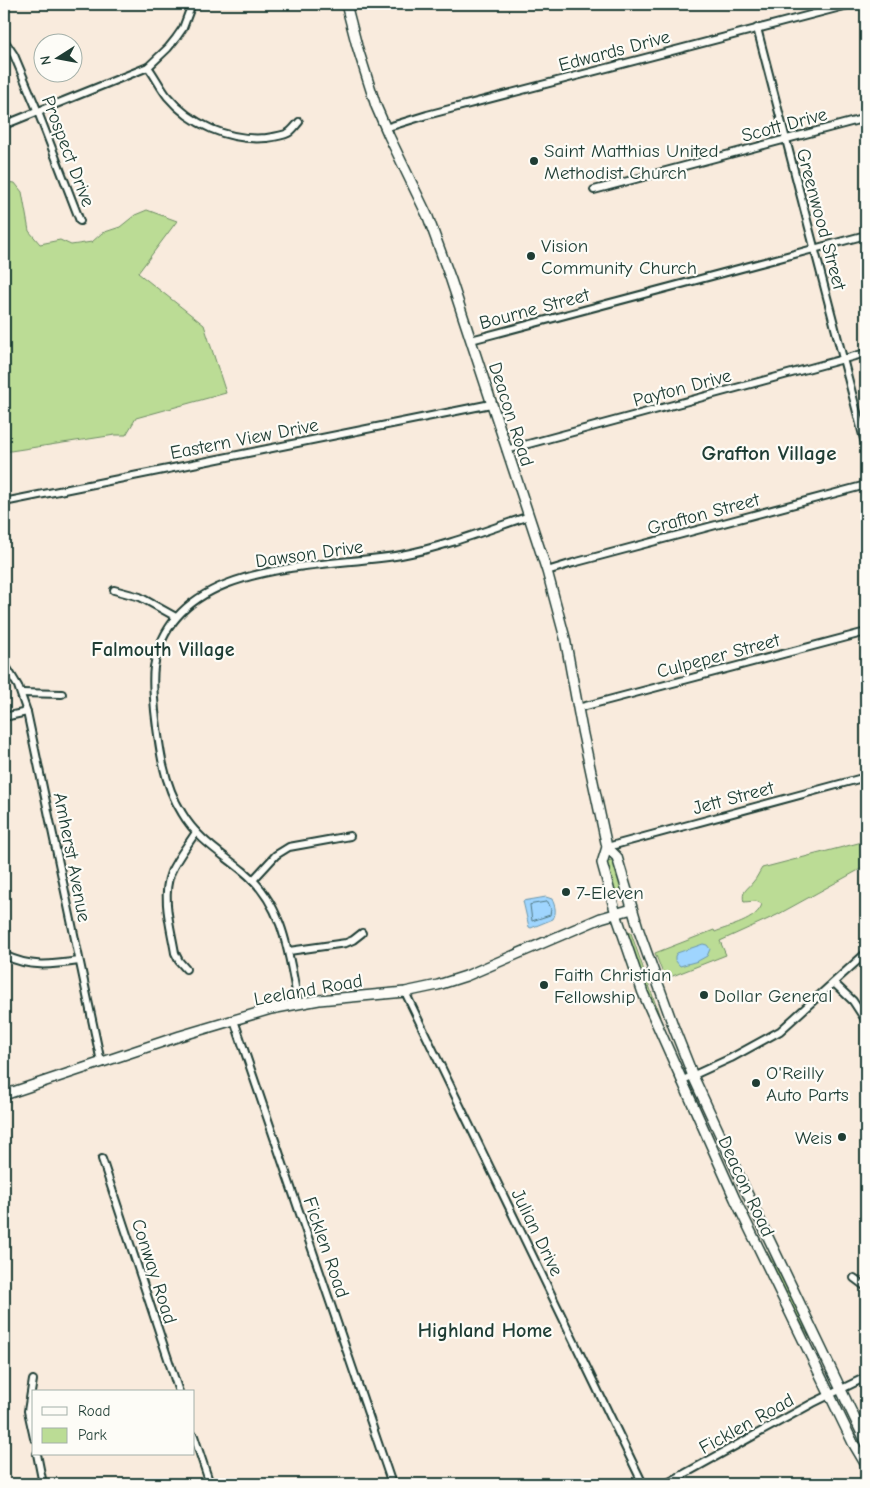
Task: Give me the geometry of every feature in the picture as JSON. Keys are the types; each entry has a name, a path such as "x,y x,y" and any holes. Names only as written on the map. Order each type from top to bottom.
{"main road":[{"name":"Deacon Road","path":"346,4 370,90 385,128 428,217 452,280 547,571 565,638 607,847 602,863 616,914 643,993 735,1199 853,1443 866,1465"},
{"name":"Deacon Road","path":"607,847 617,857 632,909 693,1076 866,1442"},
{"path":"616,914 632,909"},
{"name":"Leeland Road","path":"4,1095 234,1020 298,1003 405,992 438,985 466,976 601,918 616,914"}],"street":[{"path":"4,125 148,67 168,48 183,28 192,4"},
{"name":"Edwards Drive","path":"385,128 427,115 852,4"},
{"name":"Greenwood Street","path":"757,28 866,447"},
{"name":"Prospect Drive","path":"4,40 14,55 38,112 80,221"},
{"path":"148,67 167,96 183,111 201,124 227,135 243,138 275,137 289,133 299,122"},
{"name":"Scott Drive","path":"594,190 866,118"},
{"name":"Bourne Street","path":"471,340 866,236"},
{"name":"Payton Drive","path":"506,450 866,354"},
{"name":"Eastern View Drive","path":"4,502 491,404"},
{"name":"Grafton Street","path":"547,571 866,485"},
{"name":"Dawson Drive","path":"298,1003 289,951 278,918 263,892 253,880 196,832 181,812 170,786 158,742 153,687 157,654 165,635 176,617 199,596 225,584 288,568 368,560 403,554 529,516"},
{"path":"114,590 140,597 176,617"},
{"name":"Culpeper Street","path":"578,708 866,632"},
{"name":"Amherst Avenue","path":"4,663 21,693 27,712 101,1062"},
{"path":"21,693 62,694"},
{"path":"4,717 27,712"},
{"name":"Jett Street","path":"607,847 866,777"},
{"path":"186,969 175,953 166,894 170,873 196,832"},
{"path":"253,880 276,855 289,847 350,836"},
{"path":"289,951 346,943 362,933"},
{"path":"681,1081 780,1031 866,953"},
{"path":"4,955 23,963 39,965 79,961"},
{"path":"834,983 853,1001 866,1021"},
{"name":"Julian Drive","path":"405,992 643,1484"},
{"name":"Ficklen Road","path":"234,1020 392,1484"},
{"name":"Conway Road","path":"102,1159 178,1390"},
{"path":"854,1278 866,1287"},
{"name":"Ficklen Road","path":"666,1484 866,1377"},
{"path":"32,1429 28,1411 33,1380"},
{"path":"195,1439 210,1484"},
{"path":"37,1456 43,1484"}],"green space":[{"path":"4,182 15,183 22,192 29,231 40,244 60,240 71,245 92,242 102,233 120,227 135,215 147,210 177,221 138,273 204,325 226,393 136,418 126,435 115,435 4,452"},
{"path":"866,841 866,866 777,915 720,941 726,955 665,979 655,953 714,930 715,932 742,922 755,915 762,904 756,901 744,902 743,895 762,868"},
{"path":"608,861 614,862 623,890 623,893 619,895 615,895 607,866"},
{"path":"628,932 631,933 660,1017 644,985"},
{"path":"763,1245 791,1294 817,1350 787,1298"}],"water":[{"path":"546,897 552,899 554,904 553,919 531,928 529,927 523,901"},
{"path":"703,944 707,945 710,949 707,956 698,961 680,966 675,960 677,953"}],"place":[{"name":"Saint Matthias United Methodist Church","path":"534,161"},
{"name":"Vision Community Church","path":"531,256"},
{"name":"7-Eleven","path":"566,892"},
{"name":"Faith Christian Fellowship","path":"544,985"},
{"name":"Dollar General","path":"704,995"},
{"name":"O'Reilly Auto Parts","path":"756,1083"},
{"name":"Weis","path":"842,1137"}],"district":[{"name":"Grafton Village","path":"769,453"},
{"name":"Falmouth Village","path":"163,649"},
{"name":"Highland Home","path":"485,1330"}]}
